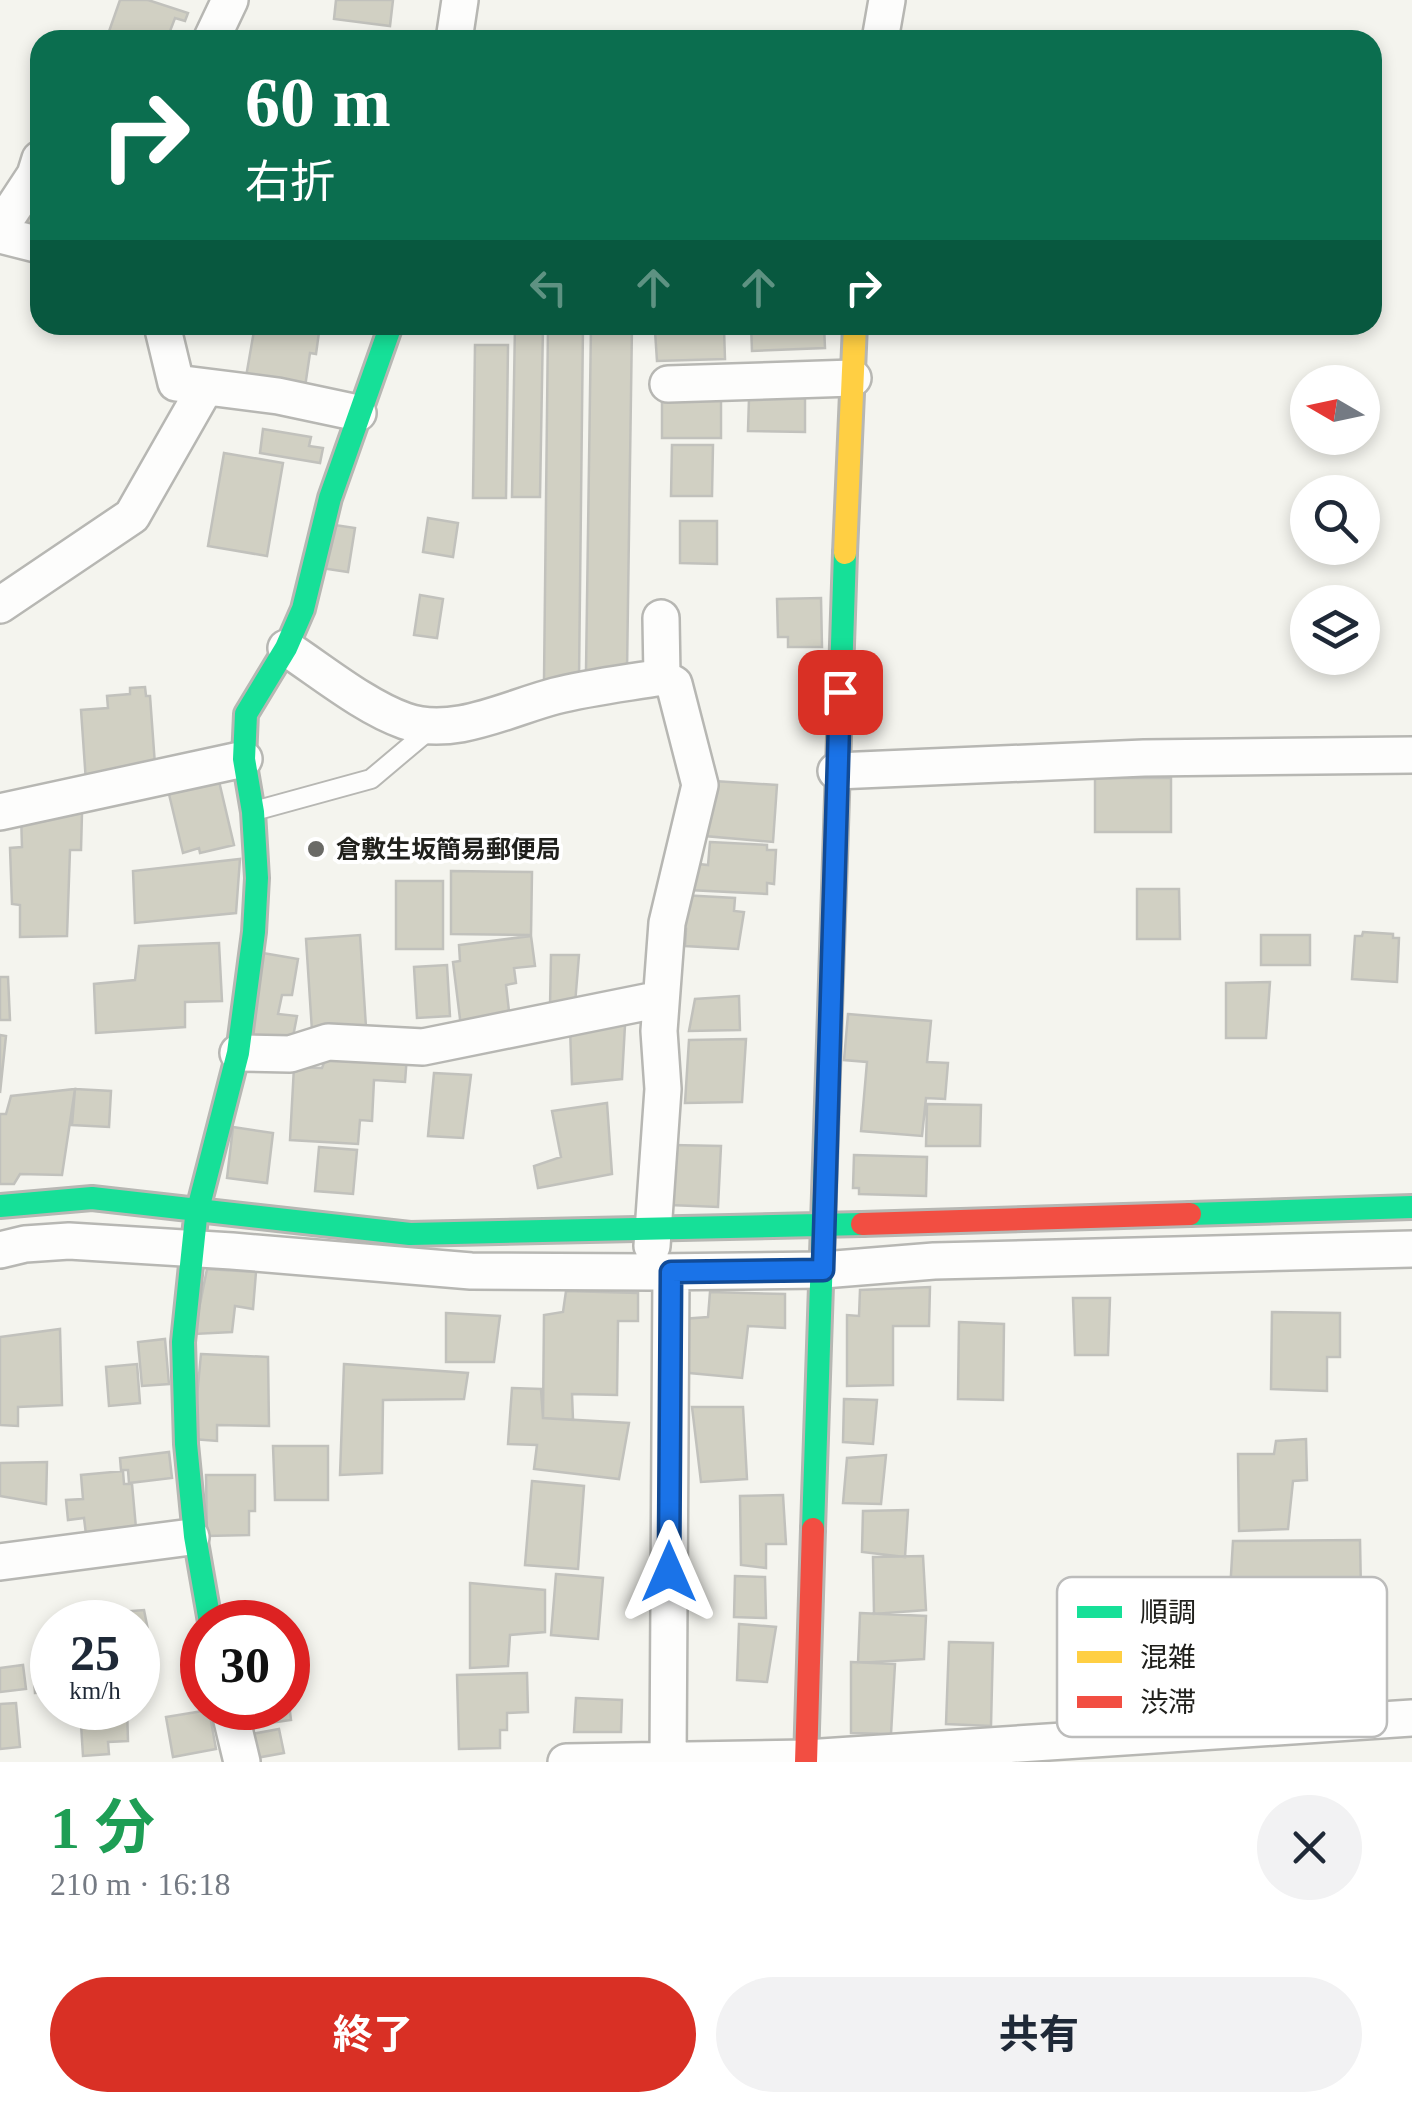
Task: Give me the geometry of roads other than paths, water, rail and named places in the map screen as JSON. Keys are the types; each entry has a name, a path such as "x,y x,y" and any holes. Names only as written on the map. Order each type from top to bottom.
{"street":[{"path":"216,30 230,0"},
{"path":"456,30 460,0"},
{"path":"882,30 886,0"},
{"path":"30,184 0,231 30,242"},
{"path":"164,335 176,383 348,410"},
{"path":"205,1600 189,1537 183,1342 195,1227 238,1053 257,878 253,812 235,762 246,714 286,648 303,609 348,410 386,335"},
{"path":"806,1760 836,770 855,335"},
{"path":"668,384 853,378"},
{"path":"0,605 132,516 205,388"},
{"path":"661,618 662,677"},
{"path":"286,648 382,710 406,721 434,726 498,715 556,696 662,677 674,684 700,786 667,923 658,1031 662,1089 656,1254 668,1760"},
{"path":"836,770 1144,758 1412,756"},
{"path":"0,812 235,762"},
{"path":"238,1053 290,1054 328,1042 423,1047 662,999"},
{"path":"0,1206 92,1198 195,1227 472,1271 656,1254 823,1247 1412,1207"},
{"path":"0,1250 24,1244 195,1227"},
{"path":"656,1254 670,1230 934,1262 1412,1249"},
{"path":"0,1562 189,1537"},
{"path":"1387,1720 1412,1718"},
{"path":"234,1730 242,1762"},
{"path":"566,1762 806,1760 1138,1737"}],"lane":[{"path":"253,812 371,780 434,726"}],"place":[{"name":"倉敷生坂簡易郵便局","path":"316,849"}]}
